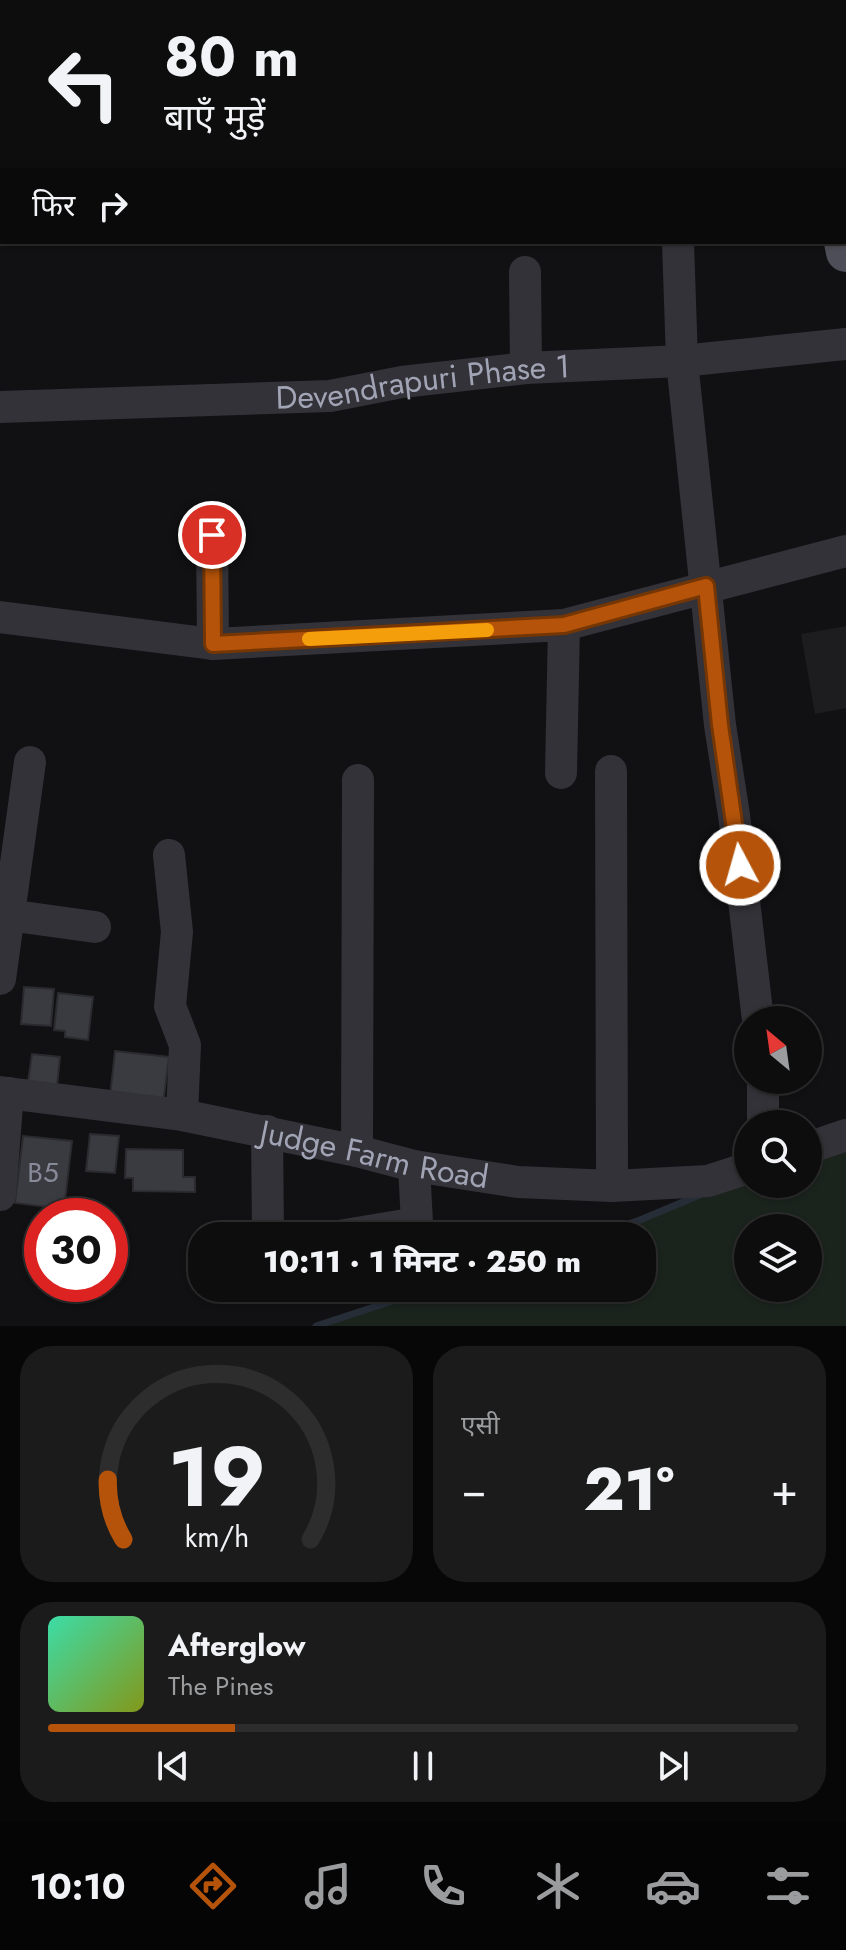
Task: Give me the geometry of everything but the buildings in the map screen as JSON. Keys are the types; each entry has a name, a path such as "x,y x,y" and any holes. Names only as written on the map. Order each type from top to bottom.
{"street":[{"path":"678,244 682,361 720,725 756,1006"},
{"path":"525,272 526,368"},
{"name":"Devendrapuri Phase 1","path":"0,407 330,396 402,382 526,368 682,361 846,344"},
{"path":"212,535 213,644"},
{"path":"0,617 213,644 564,625 846,551"},
{"path":"561,773 564,625"},
{"path":"0,979 30,762"},
{"path":"611,771 612,1186"},
{"path":"357,1151 358,780"},
{"path":"169,855 177,932 170,1006 185,1045 182,1115"},
{"path":"8,915 95,927"},
{"path":"0,1195 4,1093"},
{"name":"Judge Farm Road","path":"4,1093 182,1115 267,1131 414,1166 518,1182 612,1186 708,1181 734,1173"},
{"path":"267,1131 268,1222"},
{"path":"822,1143 846,1135"},
{"path":"414,1166 417,1222"}],"shaded area":[{"path":"846,626 846,708 815,714 801,634"},
{"path":"846,1147 846,1326 316,1326 389,1302 656,1302 656,1222 634,1222 734,1181 734,1198 822,1198 822,1154"}],"waterway":[{"path":"634,1222 702,1194"},
{"path":"316,1326 389,1302"}],"slow traffic":[{"path":"309,639 487,630"}],"route":[{"path":"212,535 213,644 564,625 706,586 720,725 740,865"}]}
